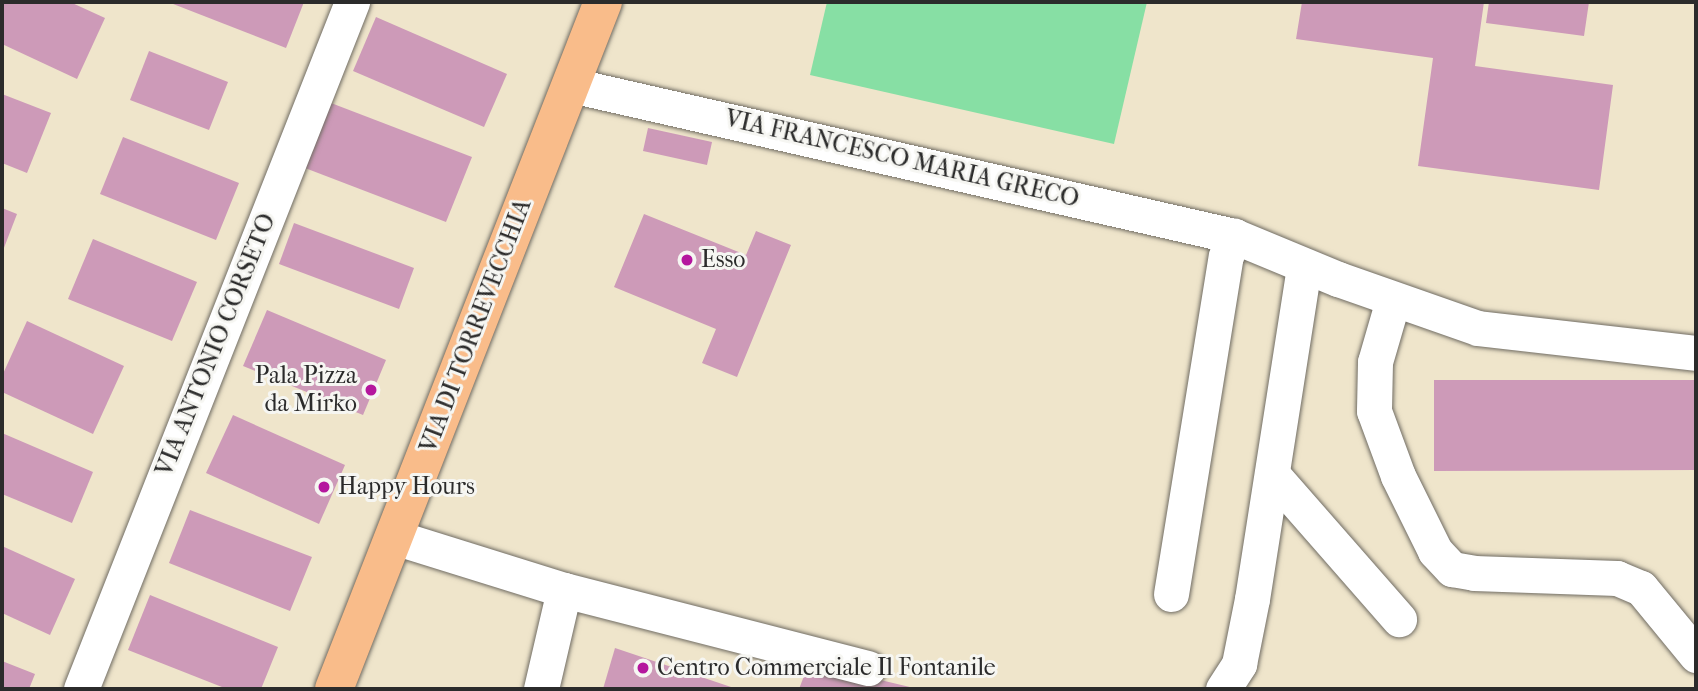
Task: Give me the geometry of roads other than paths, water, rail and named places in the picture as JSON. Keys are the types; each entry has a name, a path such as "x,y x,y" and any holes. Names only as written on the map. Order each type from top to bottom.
{"main road":[{"name":"VIA DI TORREVECCHIA","path":"334,689 603,2"}],"street":[{"name":"VIA ANTONIO CORSETO","path":"81,689 352,2"},
{"name":"VIA FRANCESCO MARIA GRECO","path":"570,85 1234,236 1393,300 1478,328 1603,346 1696,353"},
{"path":"1171,594 1226,256 1234,236"},
{"path":"1223,689 1239,664 1304,266"},
{"path":"1393,300 1375,362 1374,411 1398,476 1435,551 1452,569 1474,573 1617,578 1641,589 1696,655"},
{"path":"1272,474 1399,619"},
{"path":"394,537 564,590 868,668"},
{"path":"541,689 564,590"}],"place":[{"name":"Esso","path":"687,260"},
{"name":"Pala Pizza da Mirko","path":"371,390"},
{"name":"Happy Hours","path":"324,487"},
{"name":"Centro Commerciale Il Fontanile","path":"643,668"}]}
